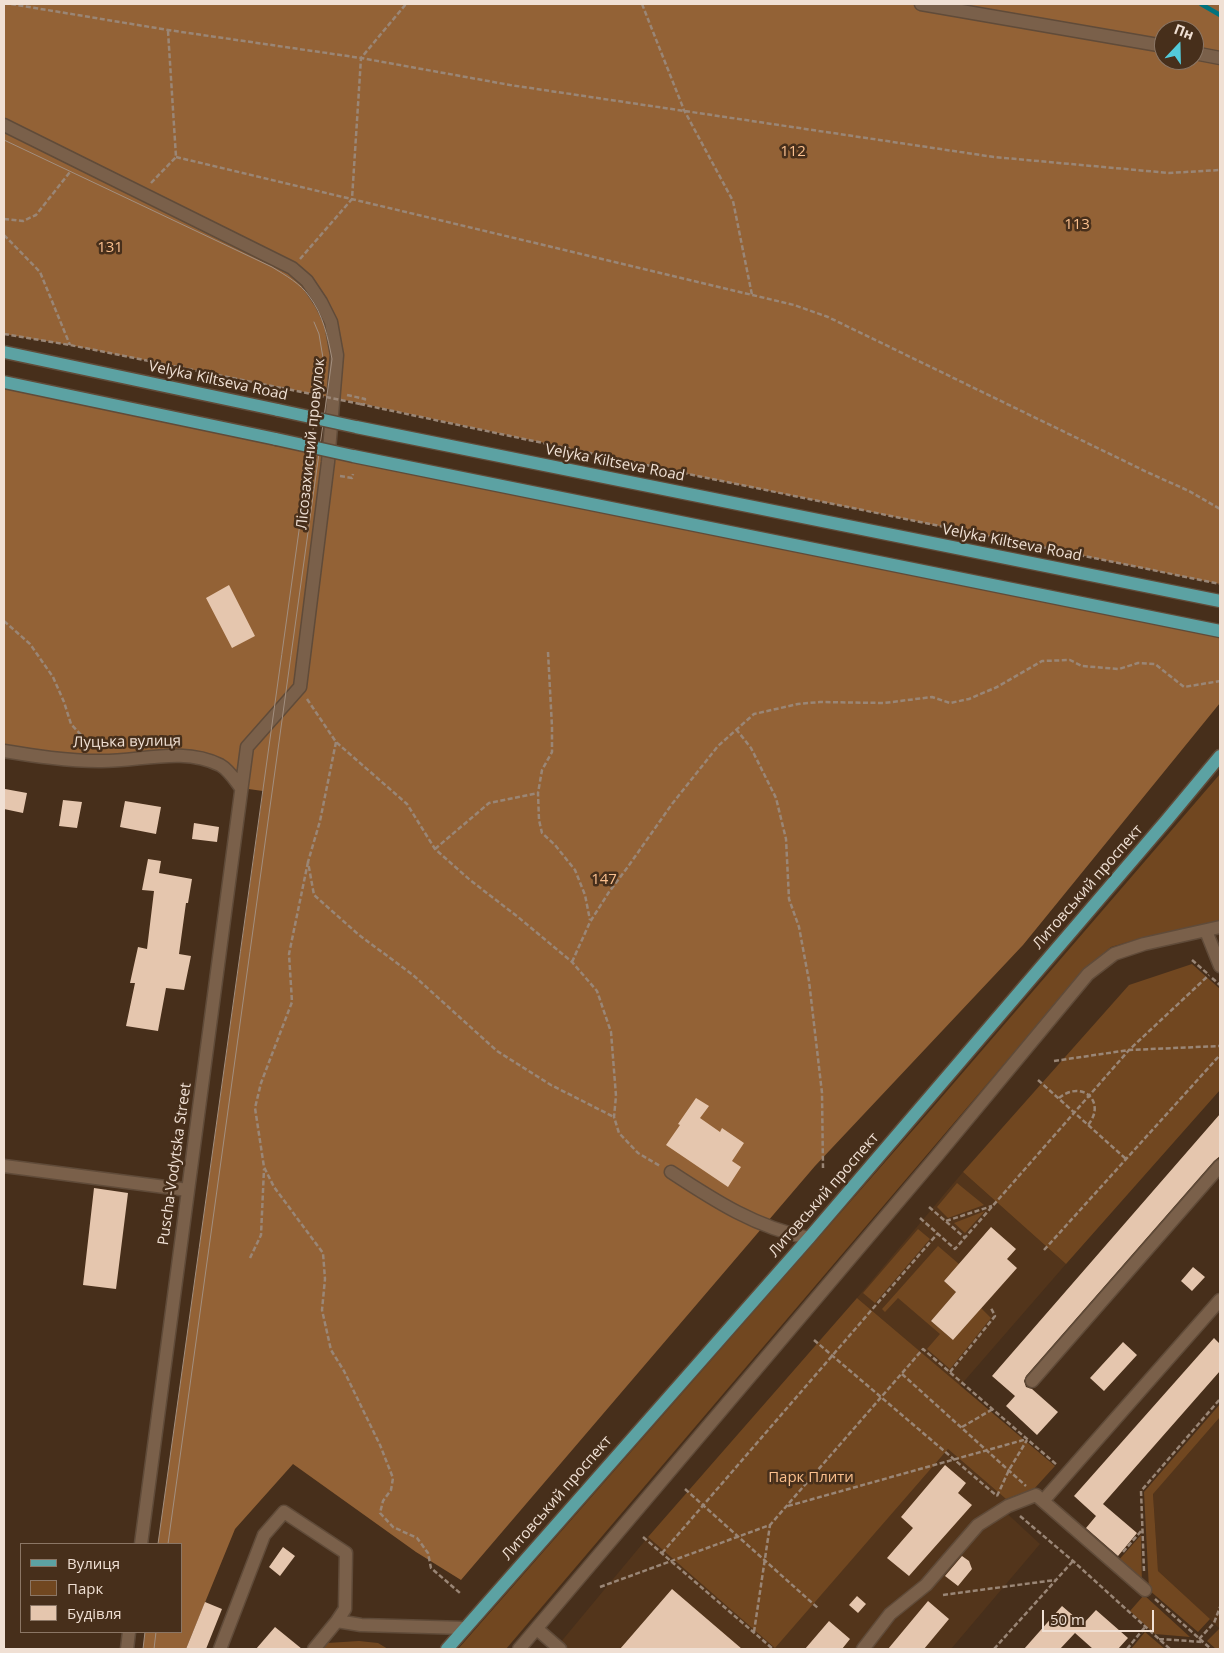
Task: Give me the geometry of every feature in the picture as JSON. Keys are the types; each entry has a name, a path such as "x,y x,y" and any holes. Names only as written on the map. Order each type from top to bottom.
{"main road":[{"name":"Velyka Kiltseva Road","path":"4,352 356,427 1220,601"},
{"path":"4,382 353,456 1220,631"},
{"path":"1207,628 1220,639"},
{"name":"Литовський проспект","path":"446,1649 809,1238 1220,756"}],"street":[{"path":"921,4 1154,44"},
{"path":"1204,55 1220,58"},
{"name":"Лісозахисний провулок","path":"4,125 292,268 306,282 321,302 330,322 337,355 328,462 300,687"},
{"path":"241,788 247,748 300,687"},
{"name":"Луцька вулиця","path":"4,751 49,759 100,761 151,756 181,756 221,766 241,788"},
{"name":"Puscha-Vodytska Street","path":"141,1543 241,788"},
{"path":"519,1649 924,1172 1088,974 1114,954 1144,944 1220,927"},
{"path":"1206,930 1220,966"},
{"path":"4,1166 188,1190"},
{"path":"1032,1381 1220,1166"},
{"path":"671,1172 707,1196 748,1219 777,1230 809,1238"},
{"path":"863,1649 890,1614 926,1585 978,1525 1008,1506 1040,1498 1067,1473 1220,1300"},
{"path":"1040,1498 1145,1590"},
{"path":"220,1649 264,1535 284,1512 346,1553 345,1608 314,1649"},
{"path":"337,1621 361,1624 464,1628"},
{"path":"537,1629 560,1649"},
{"path":"127,1649 129,1633"}],"path":[{"path":"11,4 168,30 361,58 510,85 994,157 1169,173 1220,170"},
{"path":"292,268 352,200 361,58 406,4"},
{"path":"642,4 684,110 733,201 752,295"},
{"path":"142,193 176,157 168,30"},
{"path":"176,157 794,305 828,317 1189,491 1220,510"},
{"path":"4,219 23,221 36,215 77,161"},
{"path":"4,235 40,272 70,345"},
{"path":"4,334 70,345 362,404 1220,584"},
{"path":"349,396 365,399 362,404"},
{"path":"338,476 352,478 353,474"},
{"path":"4,621 30,644 53,677 71,724 94,749"},
{"path":"548,652 552,752 542,770 538,793 542,833 555,845 575,870 585,895 590,922"},
{"path":"572,962 590,922 609,892 672,804 718,746 754,714 798,704 820,702 884,703 932,697 950,703 969,699 997,687 1042,660 1070,660 1082,666 1119,669 1138,663 1155,664 1184,687 1220,681"},
{"path":"300,687 336,742 407,804 435,849 470,880 572,962 597,991 611,1032 616,1096 614,1117 619,1133 638,1153 671,1172"},
{"path":"736,729 751,748 776,798 786,839 789,899 799,927 810,982 822,1093 823,1168"},
{"path":"250,1258 261,1235 264,1167 255,1108 261,1082 292,1002 289,954 336,742"},
{"path":"435,849 489,803 538,793"},
{"path":"308,862 314,895 359,935 413,975 497,1051 552,1085 614,1117"},
{"path":"1192,960 1220,985"},
{"path":"920,1218 955,1249 1129,1050 1209,975"},
{"path":"1054,1060 1129,1050 1220,1046"},
{"path":"1044,1250 1220,1055"},
{"path":"1038,1080 1126,1159"},
{"path":"1059,1098 1072,1091 1084,1092 1089,1096 1095,1107 1093,1120 1088,1125"},
{"path":"264,1167 274,1187 323,1253 326,1279 322,1310 331,1350 366,1415 393,1478 392,1490 383,1501 380,1513 393,1527 417,1538 428,1553 431,1568 460,1593"},
{"path":"946,1221 992,1206"},
{"path":"929,1207 964,1238"},
{"path":"662,1553 938,1233"},
{"path":"950,1372 995,1316 991,1308"},
{"path":"814,1340 1073,1561 1170,1649"},
{"path":"600,1587 770,1525 923,1349 1067,1473"},
{"path":"902,1374 1040,1498"},
{"path":"1211,1649 1145,1590 1141,1490 1220,1399"},
{"path":"962,1428 993,1410"},
{"path":"786,1506 1027,1439"},
{"path":"997,1496 1027,1439"},
{"path":"685,1488 819,1608"},
{"path":"754,1633 770,1525"},
{"path":"1114,1563 1143,1529"},
{"path":"643,1537 773,1649"},
{"path":"994,1649 1073,1561"},
{"path":"943,1595 1057,1580"},
{"path":"1199,1639 1214,1622 1220,1607"},
{"path":"1127,1649 1145,1627"},
{"path":"1158,1639 1203,1642"}],"shaded area":[{"path":"963,1172 1066,1264 960,1386 857,1298"},
{"path":"1220,1417 1220,1629 1158,1571 1153,1493"},
{"path":"948,1449 1006,1499 1000,1507 1040,1544 951,1649 555,1649 648,1537 775,1647"}],"green space":[{"path":"4,4 1220,4 1220,584 693,475 364,404 70,345 4,334"},
{"name":"147","path":"4,382 1207,628 1220,639 1220,703 1023,945 815,1166 461,1580 416,1552 293,1464 235,1529 186,1649 143,1649 145,1633 182,1633 182,1543 158,1543 263,791 241,788 203,759 100,761 4,751"},
{"path":"1220,774 1220,921 1142,938 1111,947 1085,969 506,1649 458,1649 928,1113"},
{"path":"1192,964 1220,989 1220,1090 1066,1264 963,1172 1129,985"},
{"path":"957,1183 984,1205 948,1218 937,1207"},
{"path":"985,1211 965,1233 954,1223"},
{"path":"918,1229 930,1239 875,1303 863,1293"},
{"path":"938,1246 959,1264 944,1281 956,1292 931,1321 953,1340 981,1308 991,1318 950,1369 927,1349 940,1334 898,1298 885,1312 882,1309"},
{"name":"Парк Плити","path":"857,1298 1055,1466 1034,1489 1006,1499 948,1449 775,1648 648,1537"},
{"path":"1220,1404 1220,1417 1153,1494 1158,1571 1210,1619 1198,1632 1149,1590 1144,1492"},
{"path":"1141,1535 1142,1587 1117,1562"},
{"path":"1144,1595 1190,1637 1155,1634 1130,1611"},
{"path":"1220,1628 1220,1649 1216,1649 1207,1641"},
{"path":"1145,1632 1165,1649 1131,1649"},
{"path":"359,1641 378,1643 388,1649 322,1649 327,1643"}],"building":[{"path":"229,585 255,636 232,648 206,598"},
{"path":"5,789 27,793 23,813 4,809"},
{"path":"63,800 82,802 77,828 59,826"},
{"path":"125,801 161,807 156,834 120,827"},
{"path":"194,823 219,827 217,842 192,839"},
{"path":"148,859 161,861 159,873 192,879 188,903 186,903 179,954 191,956 184,990 166,988 158,1031 126,1026 135,983 130,983 138,947 147,949 154,891 142,890"},
{"path":"696,1098 709,1106 700,1118 720,1132 722,1128 744,1143 732,1161 741,1167 728,1187 666,1145"},
{"path":"1220,1114 1220,1156 1026,1376 1024,1381 1026,1387 1032,1389 1058,1412 1037,1435 1006,1406 1015,1396 992,1376"},
{"path":"94,1188 128,1193 116,1289 83,1285"},
{"path":"991,1227 1016,1249 1007,1259 1017,1268 953,1340 931,1321 956,1292 944,1281"},
{"path":"1193,1267 1205,1277 1192,1291 1181,1281"},
{"path":"1214,1338 1220,1344 1220,1371 1103,1504 1137,1533 1118,1556 1086,1528 1096,1516 1074,1496"},
{"path":"1123,1342 1137,1355 1104,1391 1090,1378"},
{"path":"945,1465 966,1483 958,1493 972,1505 909,1576 887,1558 913,1528 901,1517"},
{"path":"283,1547 295,1556 280,1576 269,1567"},
{"path":"962,1556 969,1561 972,1569 958,1586 945,1576"},
{"path":"672,1589 742,1649 620,1649"},
{"path":"857,1596 866,1604 858,1613 849,1605"},
{"path":"928,1601 949,1619 924,1649 888,1649"},
{"path":"205,1602 222,1609 206,1649 186,1649"},
{"path":"1062,1606 1083,1624 1096,1610 1128,1638 1118,1649 1093,1649 1075,1633 1060,1649 1024,1649"},
{"path":"829,1621 850,1639 842,1649 805,1649"},
{"path":"275,1627 302,1649 256,1649"}],"waterway":[{"path":"1201,4 1220,15"}],"tram line":[{"path":"4,140 272,267 287,277 306,292 318,310 327,335 332,359 168,1543"},
{"path":"158,1543 323,358 319,334 314,322"},
{"path":"143,1649 145,1633"},
{"path":"154,1649 156,1633"}],"park label":[{"name":"112","path":"793,152"},
{"name":"113","path":"1077,225"},
{"name":"131","path":"110,248"}]}
